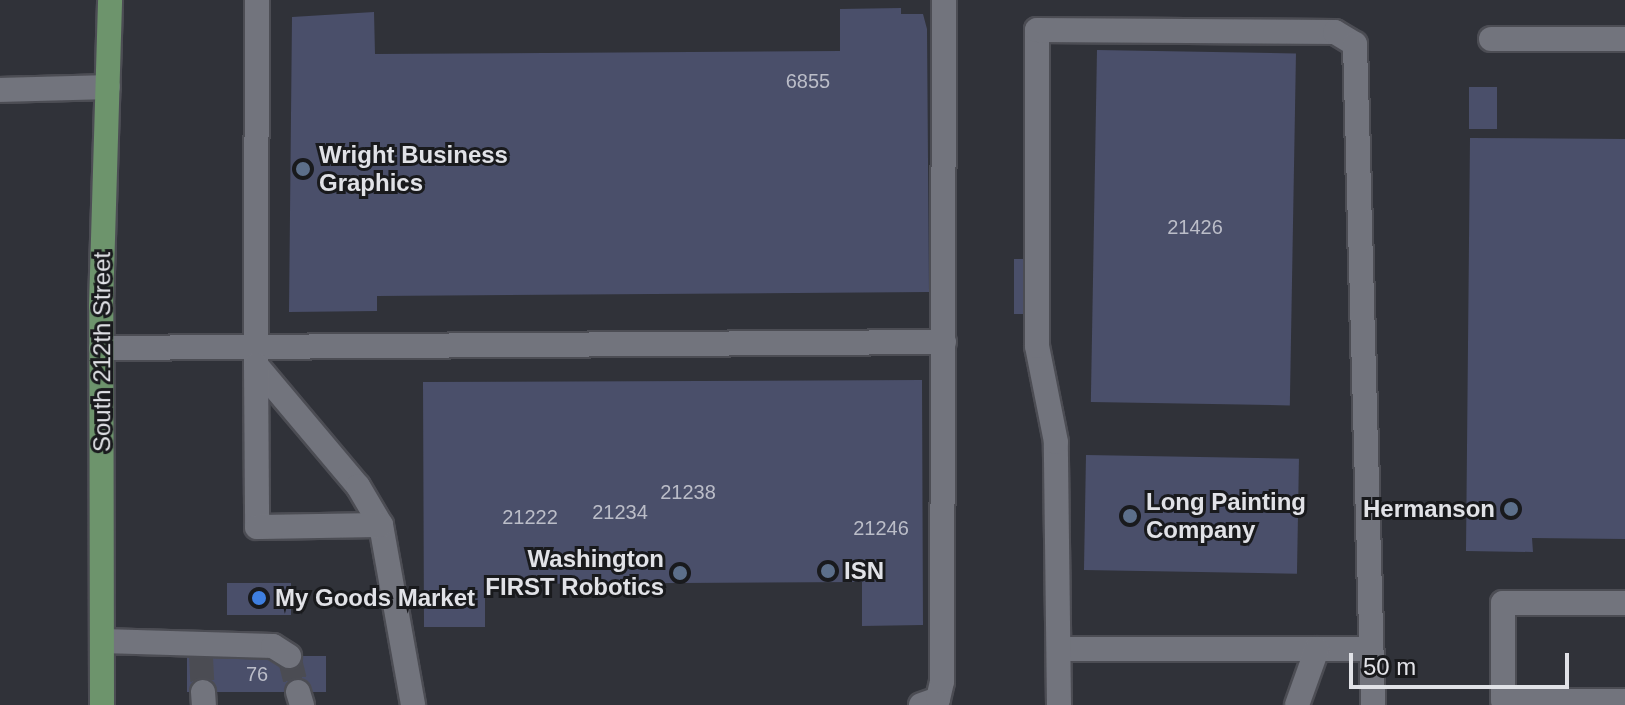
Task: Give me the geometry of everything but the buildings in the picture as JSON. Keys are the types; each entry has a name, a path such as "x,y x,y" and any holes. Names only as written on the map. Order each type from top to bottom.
{"main road":[{"name":"South 212th Street","path":"102,705 101,348 110,0"}],"lane":[{"path":"257,0 254,356 257,527 381,525"},
{"path":"921,705 938,699 942,681 944,0"},
{"path":"1059,705 1056,442 1037,346 1037,30 1335,32 1355,44 1373,705"},
{"path":"1491,39 1625,39"},
{"path":"0,90 108,87"},
{"path":"101,348 254,356 944,342"},
{"path":"254,356 358,486 381,525 413,705"},
{"path":"1625,603 1503,603 1503,700 1625,701"},
{"path":"102,641 200,651 273,646 289,656"},
{"path":"1059,649 1370,649"},
{"path":"1297,705 1317,649"}],"tunnel":[{"path":"289,656 298,692"},
{"path":"201,657 203,692"}],"place":[{"name":"Wright Business Graphics","path":"303,169"},
{"name":"Hermanson","path":"1511,509"},
{"name":"Long Painting Company","path":"1130,516"},
{"name":"ISN","path":"828,571"},
{"name":"Washington FIRST Robotics","path":"680,573"},
{"name":"My Goods Market","path":"259,598"}]}
